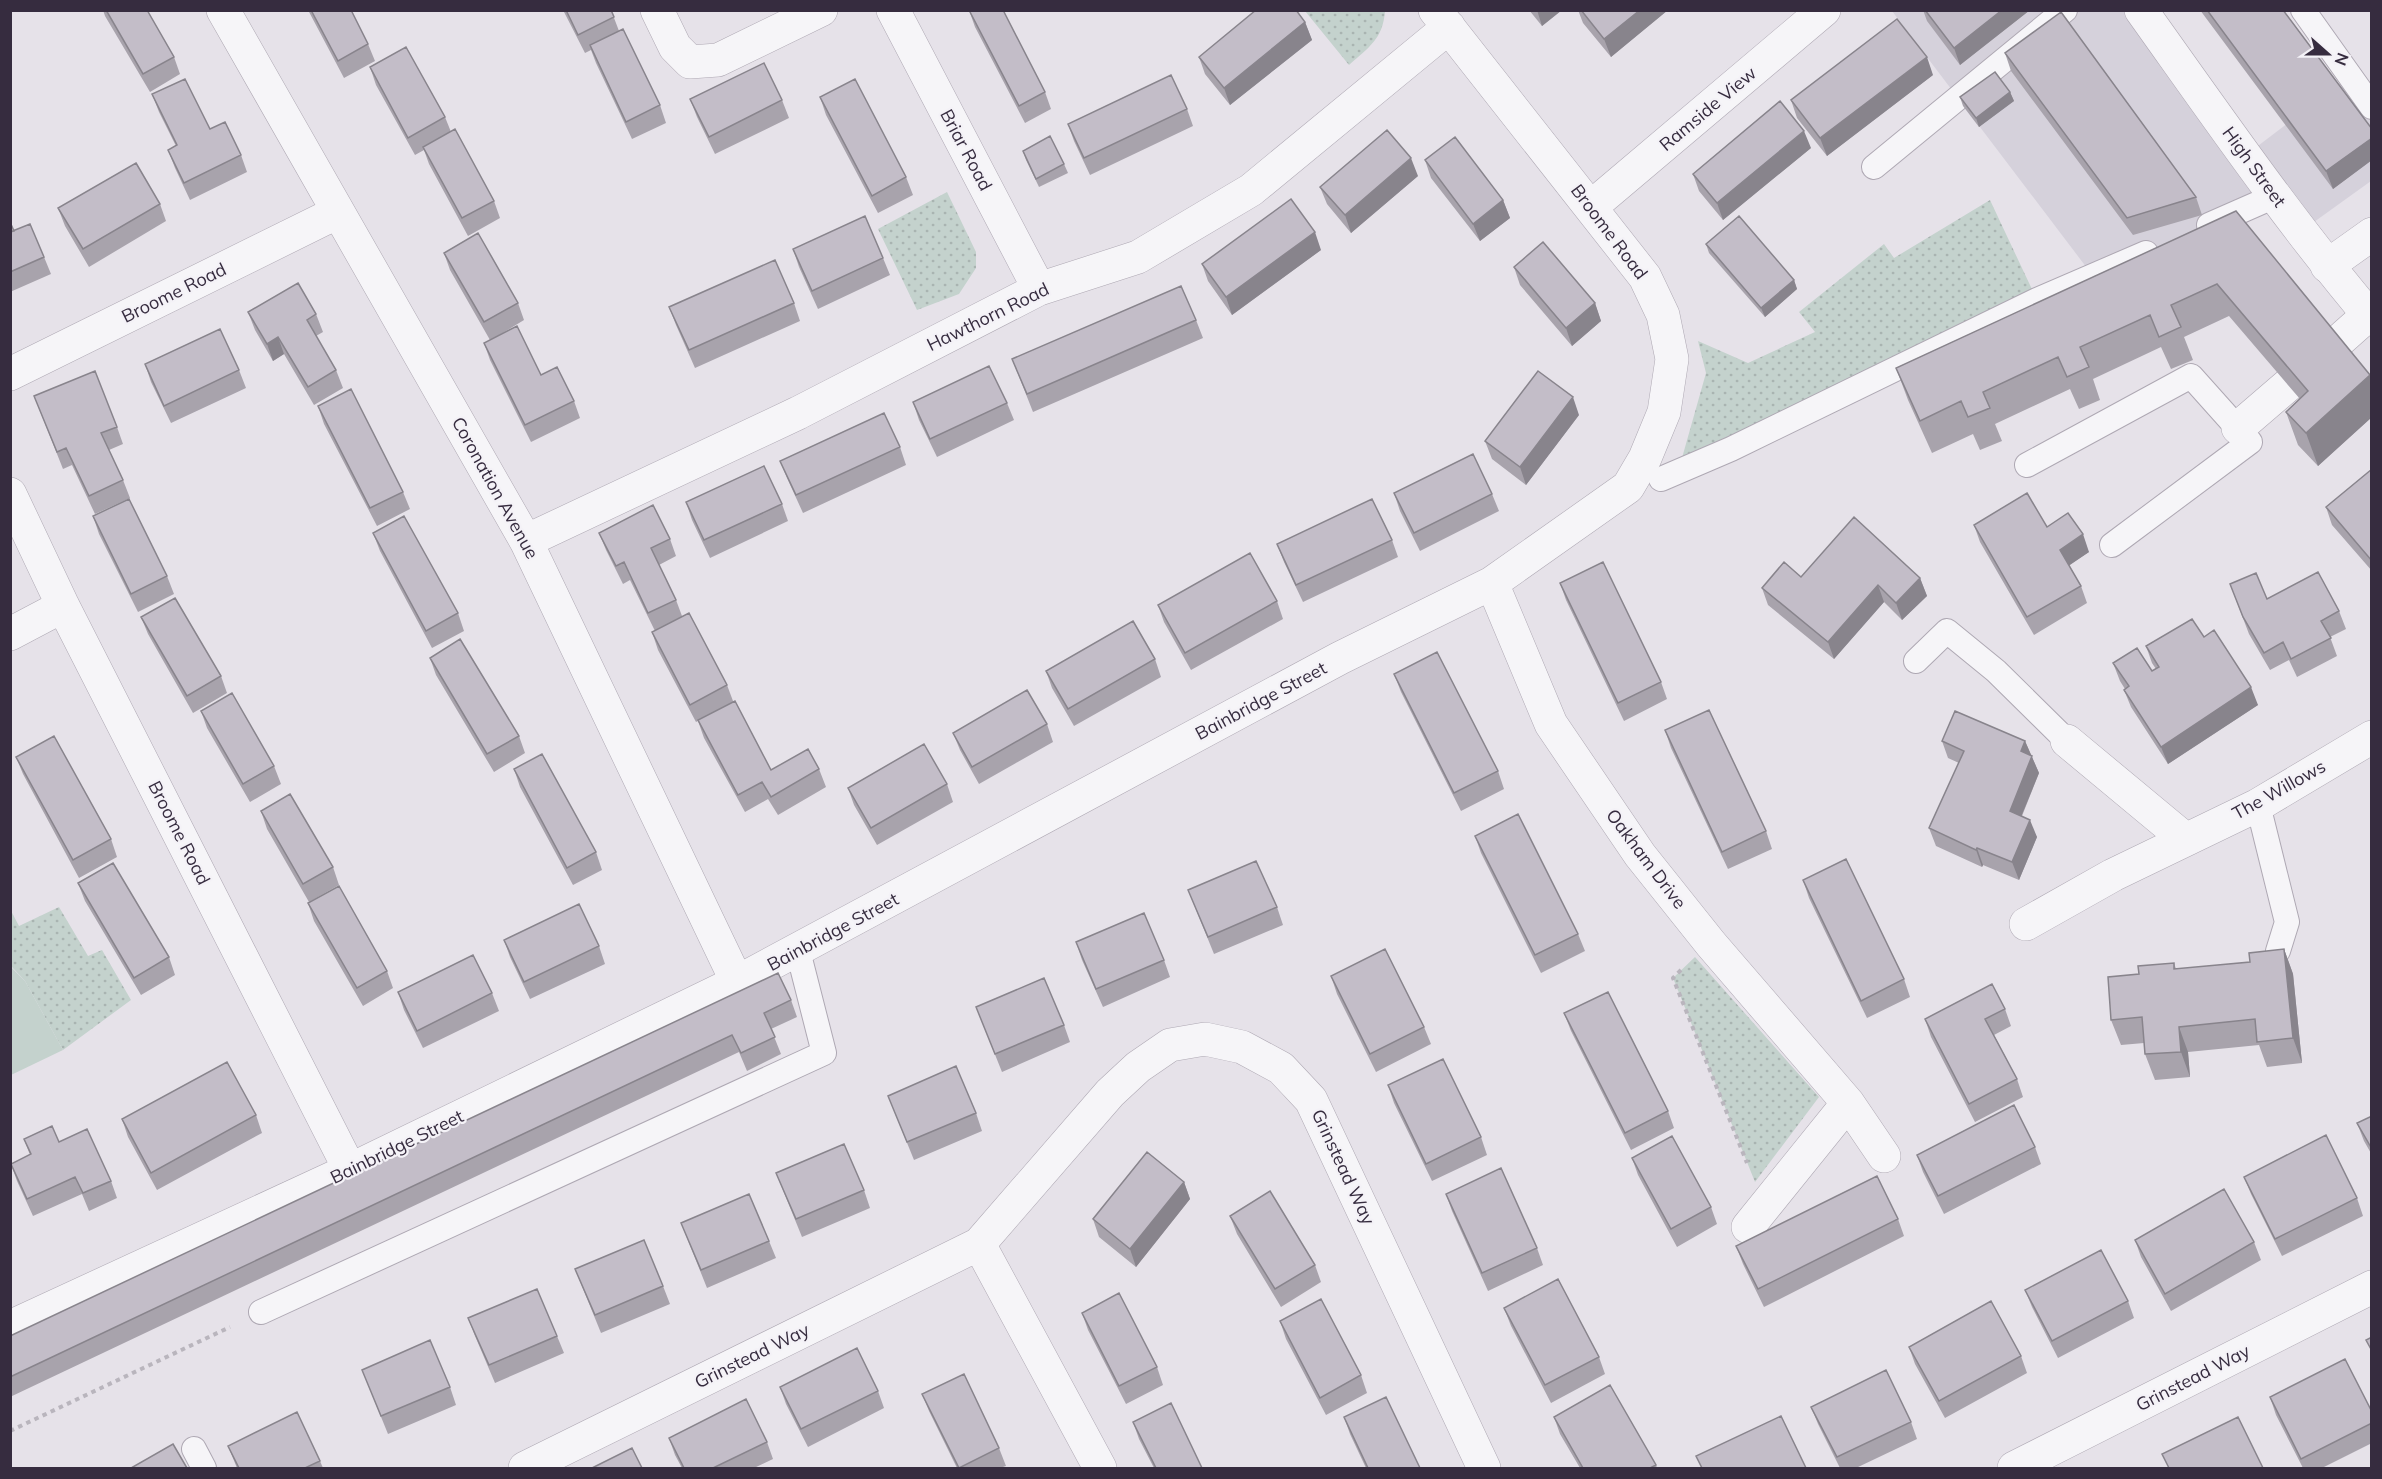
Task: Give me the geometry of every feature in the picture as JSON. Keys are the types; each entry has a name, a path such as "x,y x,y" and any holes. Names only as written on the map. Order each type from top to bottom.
{"street":[{"name":"Coronation Avenue","path":"223,10 526,541 737,982"},
{"path":"657,10 675,47 690,62 718,60 822,10"},
{"name":"Briar Road","path":"893,10 1039,289"},
{"name":"Ramside View","path":"1592,207 1824,10"},
{"name":"High Street","path":"2141,10 2327,266 2370,317"},
{"name":"Broome Road","path":"1442,19 1645,277 1663,315 1672,359 1664,412 1645,458 1628,487"},
{"name":"Hawthorn Road","path":"526,541 798,413 1039,289 1138,257 1251,190 1442,19"},
{"name":"Broome Road","path":"10,374 338,212"},
{"path":"2327,266 2372,234"},
{"path":"2332,347 2370,317"},
{"path":"2238,428 2288,385"},
{"name":"Bainbridge Street","path":"10,1327 351,1170 798,951 1340,658 1492,583 1628,487"},
{"name":"Broome Road","path":"10,494 63,606 351,1170"},
{"name":"Oakham Drive","path":"1492,583 1551,724 1640,855 1711,944 1848,1103 1884,1156"},
{"path":"10,634 63,606"},
{"name":"The Willows","path":"2026,924 2112,875 2258,805 2372,737"},
{"path":"2067,741 2185,839"},
{"name":"Grinstead Way","path":"525,1468 979,1244 1110,1093 1138,1066 1170,1045 1205,1039 1242,1047 1281,1068 1311,1100 1484,1468"},
{"path":"1756,1217 1848,1103"},
{"path":"979,1244 1100,1468"},
{"name":"Grinstead Way","path":"2014,1468 2372,1287"}],"lane":[{"path":"1874,167 2065,10"},
{"path":"2303,10 2372,107"},
{"path":"1661,479 1731,449 2037,300 2275,196"},
{"path":"2027,465 2191,376 2250,442 2112,545"},
{"path":"1916,661 1947,631 1996,671 2067,741"},
{"path":"2258,805 2286,922 2278,951"},
{"path":"261,1312 824,1053 798,951"}],"path":[{"path":"1711,944 1673,978 1756,1217"},
{"path":"10,1431 261,1312"}],"shaded area":[{"path":"1305,11 1385,11 1384,21 1374,42 1349,65"},
{"path":"1892,11 2133,11 2246,155 2350,76 2371,107 2371,181 2314,222 2275,196 2093,276"},
{"path":"947,192 976,252 976,268 959,294 917,310 878,229"},
{"path":"1990,200 2037,300 1680,465 1706,373 1698,341 1748,363 1815,332 1799,312 1884,244 1894,258"},
{"path":"59,907 88,956 102,950 131,1000 63,1050 25,981 11,966 10,909 19,926"},
{"path":"1695,957 1819,1097 1755,1182 1673,978"},
{"path":"10,966 25,981 63,1050 11,1075"}],"building":[{"path":"106,10 147,10 174,57 143,74"},
{"path":"311,10 351,10 368,44 338,61"},
{"path":"566,10 611,10 614,17 578,35"},
{"path":"969,10 1003,10 1045,92 1019,106"},
{"path":"1256,10 1296,10 1305,22 1224,88 1199,57"},
{"path":"1581,10 1640,10 1604,39"},
{"path":"1925,10 2002,10 1954,48"},
{"path":"2207,10 2283,10 2372,129 2372,138 2326,171"},
{"path":"2061,12 2196,197 2127,218 2005,53"},
{"path":"1897,19 1927,57 1820,138 1791,100"},
{"path":"623,29 660,105 626,122 590,45"},
{"path":"406,47 445,117 408,138 370,67"},
{"path":"764,63 782,100 709,137 690,99"},
{"path":"1995,72 2010,92 1976,118 1960,97"},
{"path":"1171,75 1187,109 1084,158 1068,124"},
{"path":"185,79 210,129 225,122 241,155 184,183 168,150 177,145 152,94"},
{"path":"855,79 906,177 872,196 820,97"},
{"path":"1780,101 1804,131 1717,203 1693,174"},
{"path":"455,129 494,201 462,218 423,147"},
{"path":"1387,130 1411,158 1345,215 1320,187"},
{"path":"1050,136 1064,164 1036,179 1023,151"},
{"path":"1455,137 1503,200 1473,224 1425,160"},
{"path":"136,163 160,204 83,249 58,208"},
{"path":"1291,199 1315,232 1226,297 1202,264"},
{"path":"2236,211 2370,375 2306,433 2286,412 2308,391 2217,284 2171,305 2181,327 2159,337 2150,315 2080,347 2089,367 2067,377 2058,357 1983,392 1990,408 1968,417 1961,401 1920,421 1896,368"},
{"path":"865,216 883,258 812,291 793,249"},
{"path":"1739,216 1794,280 1761,308 1706,244"},
{"path":"30,224 44,257 10,272 10,232"},
{"path":"478,233 518,303 484,322 444,253"},
{"path":"1543,242 1595,303 1566,328 1514,267"},
{"path":"775,260 794,303 689,350 669,307"},
{"path":"298,283 316,314 307,320 336,370 308,387 278,337 267,344 248,312"},
{"path":"1181,286 1196,320 1027,394 1012,359"},
{"path":"517,326 541,375 557,367 574,401 525,425 484,343"},
{"path":"220,329 239,370 164,406 145,364"},
{"path":"989,366 1007,403 930,439 913,402"},
{"path":"95,371 117,427 101,433 123,480 89,496 66,448 57,452 34,396"},
{"path":"1538,371 1573,397 1520,467 1485,441"},
{"path":"351,389 403,492 370,508 318,406"},
{"path":"884,413 900,447 796,495 780,461"},
{"path":"1473,454 1492,494 1414,533 1394,493"},
{"path":"764,466 782,504 704,540 686,502"},
{"path":"2372,469 2372,561 2326,507"},
{"path":"2027,493 2047,527 2068,513 2083,534 2060,550 2081,586 2027,617 1974,525"},
{"path":"129,499 167,576 131,594 93,516"},
{"path":"1372,499 1392,540 1296,585 1277,544"},
{"path":"653,505 670,539 651,548 676,600 648,613 624,562 616,566 599,533"},
{"path":"404,516 458,613 426,631 373,533"},
{"path":"1854,517 1920,578 1896,603 1878,585 1828,642 1762,588 1784,562 1801,577"},
{"path":"1250,553 1277,601 1185,653 1158,605"},
{"path":"1603,562 1661,682 1618,703 1560,583"},
{"path":"2318,572 2339,611 2321,621 2331,638 2291,659 2283,642 2264,653 2243,617 2230,584 2256,573 2267,599"},
{"path":"175,598 221,676 187,696 141,617"},
{"path":"689,613 727,685 690,705 652,632"},
{"path":"2192,619 2204,637 2214,630 2251,687 2161,747 2124,690 2129,686 2113,663 2137,648 2152,671 2159,667 2146,646"},
{"path":"1133,621 1155,659 1068,709 1046,671"},
{"path":"460,639 519,736 487,754 430,658"},
{"path":"1437,652 1498,771 1454,793 1394,674"},
{"path":"1027,690 1047,724 972,767 953,733"},
{"path":"232,693 274,766 243,784 201,711"},
{"path":"735,701 771,770 808,749 819,769 771,797 762,782 738,795 698,720"},
{"path":"1709,710 1766,831 1722,852 1665,730"},
{"path":"1955,711 2025,741 2021,751 2032,756 2010,811 2030,820 2012,862 1977,848 1976,850 1929,828 1964,751 1942,741"},
{"path":"54,736 111,839 73,860 16,757"},
{"path":"924,744 947,784 871,828 848,788"},
{"path":"542,754 596,852 567,868 514,769"},
{"path":"290,794 333,867 303,884 261,811"},
{"path":"1518,814 1578,934 1535,955 1475,836"},
{"path":"1846,859 1904,979 1861,1001 1803,880"},
{"path":"1256,861 1277,907 1208,937 1188,890"},
{"path":"113,863 169,957 134,978 78,883"},
{"path":"339,886 387,971 357,988 308,903"},
{"path":"579,904 599,946 524,982 504,940"},
{"path":"1144,913 1164,960 1096,989 1076,942"},
{"path":"1385,949 1424,1027 1370,1054 1331,976"},
{"path":"2284,949 2293,1038 2257,1042 2255,1019 2179,1027 2181,1052 2145,1054 2142,1017 2111,1020 2108,977 2139,974 2138,966 2174,963 2174,969 2250,962 2249,953"},
{"path":"473,955 492,993 417,1031 398,992"},
{"path":"778,973 791,1000 764,1013 775,1037 741,1053 732,1035 10,1377 10,1336"},
{"path":"1044,978 1064,1025 995,1054 976,1007"},
{"path":"1992,984 2005,1009 1985,1019 2017,1079 1969,1104 1925,1019"},
{"path":"1608,992 1668,1111 1625,1133 1564,1013"},
{"path":"1443,1059 1481,1137 1426,1164 1388,1085"},
{"path":"227,1062 256,1115 151,1173 122,1119"},
{"path":"956,1066 976,1113 907,1142 888,1096"},
{"path":"2014,1105 2035,1147 1938,1196 1917,1155"},
{"path":"2372,1116 2372,1149 2357,1123"},
{"path":"52,1126 59,1142 87,1129 111,1181 83,1193 75,1177 27,1199 11,1164 31,1154 24,1139"},
{"path":"2326,1135 2357,1198 2275,1239 2244,1177"},
{"path":"1672,1136 1711,1207 1671,1229 1632,1158"},
{"path":"844,1144 864,1190 796,1219 776,1173"},
{"path":"1147,1152 1184,1182 1130,1249 1093,1219"},
{"path":"1501,1168 1537,1248 1482,1273 1446,1194"},
{"path":"1877,1176 1898,1219 1758,1289 1736,1246"},
{"path":"2224,1189 2254,1242 2165,1294 2135,1240"},
{"path":"1270,1191 1315,1265 1275,1289 1230,1216"},
{"path":"749,1194 769,1241 701,1270 681,1223"},
{"path":"644,1240 663,1286 595,1315 575,1269"},
{"path":"2101,1250 2128,1301 2052,1341 2025,1290"},
{"path":"1558,1279 1599,1357 1545,1385 1504,1308"},
{"path":"537,1289 557,1336 489,1365 468,1318"},
{"path":"1119,1293 1157,1367 1119,1386 1082,1313"},
{"path":"1321,1299 1361,1375 1320,1398 1280,1321"},
{"path":"1991,1301 2021,1356 1939,1401 1909,1347"},
{"path":"2372,1337 2372,1351 2366,1340"},
{"path":"430,1340 450,1387 381,1416 362,1370"},
{"path":"857,1348 878,1391 801,1429 780,1387"},
{"path":"2345,1359 2372,1412 2372,1423 2301,1459 2270,1397"},
{"path":"1886,1370 1911,1422 1837,1457 1811,1407"},
{"path":"964,1374 999,1448 959,1468 922,1394"},
{"path":"1610,1385 1656,1465 1650,1468 1583,1468 1554,1417"},
{"path":"1386,1397 1420,1468 1368,1468 1344,1417"},
{"path":"746,1399 767,1442 713,1468 684,1468 669,1438"},
{"path":"1171,1403 1202,1468 1156,1468 1133,1422"},
{"path":"297,1412 320,1461 305,1468 239,1468 228,1446"},
{"path":"1781,1416 1806,1468 1702,1468 1696,1456"},
{"path":"2238,1417 2263,1468 2169,1468 2162,1454"},
{"path":"173,1444 187,1468 131,1468"},
{"path":"632,1448 642,1468 592,1468"}]}
